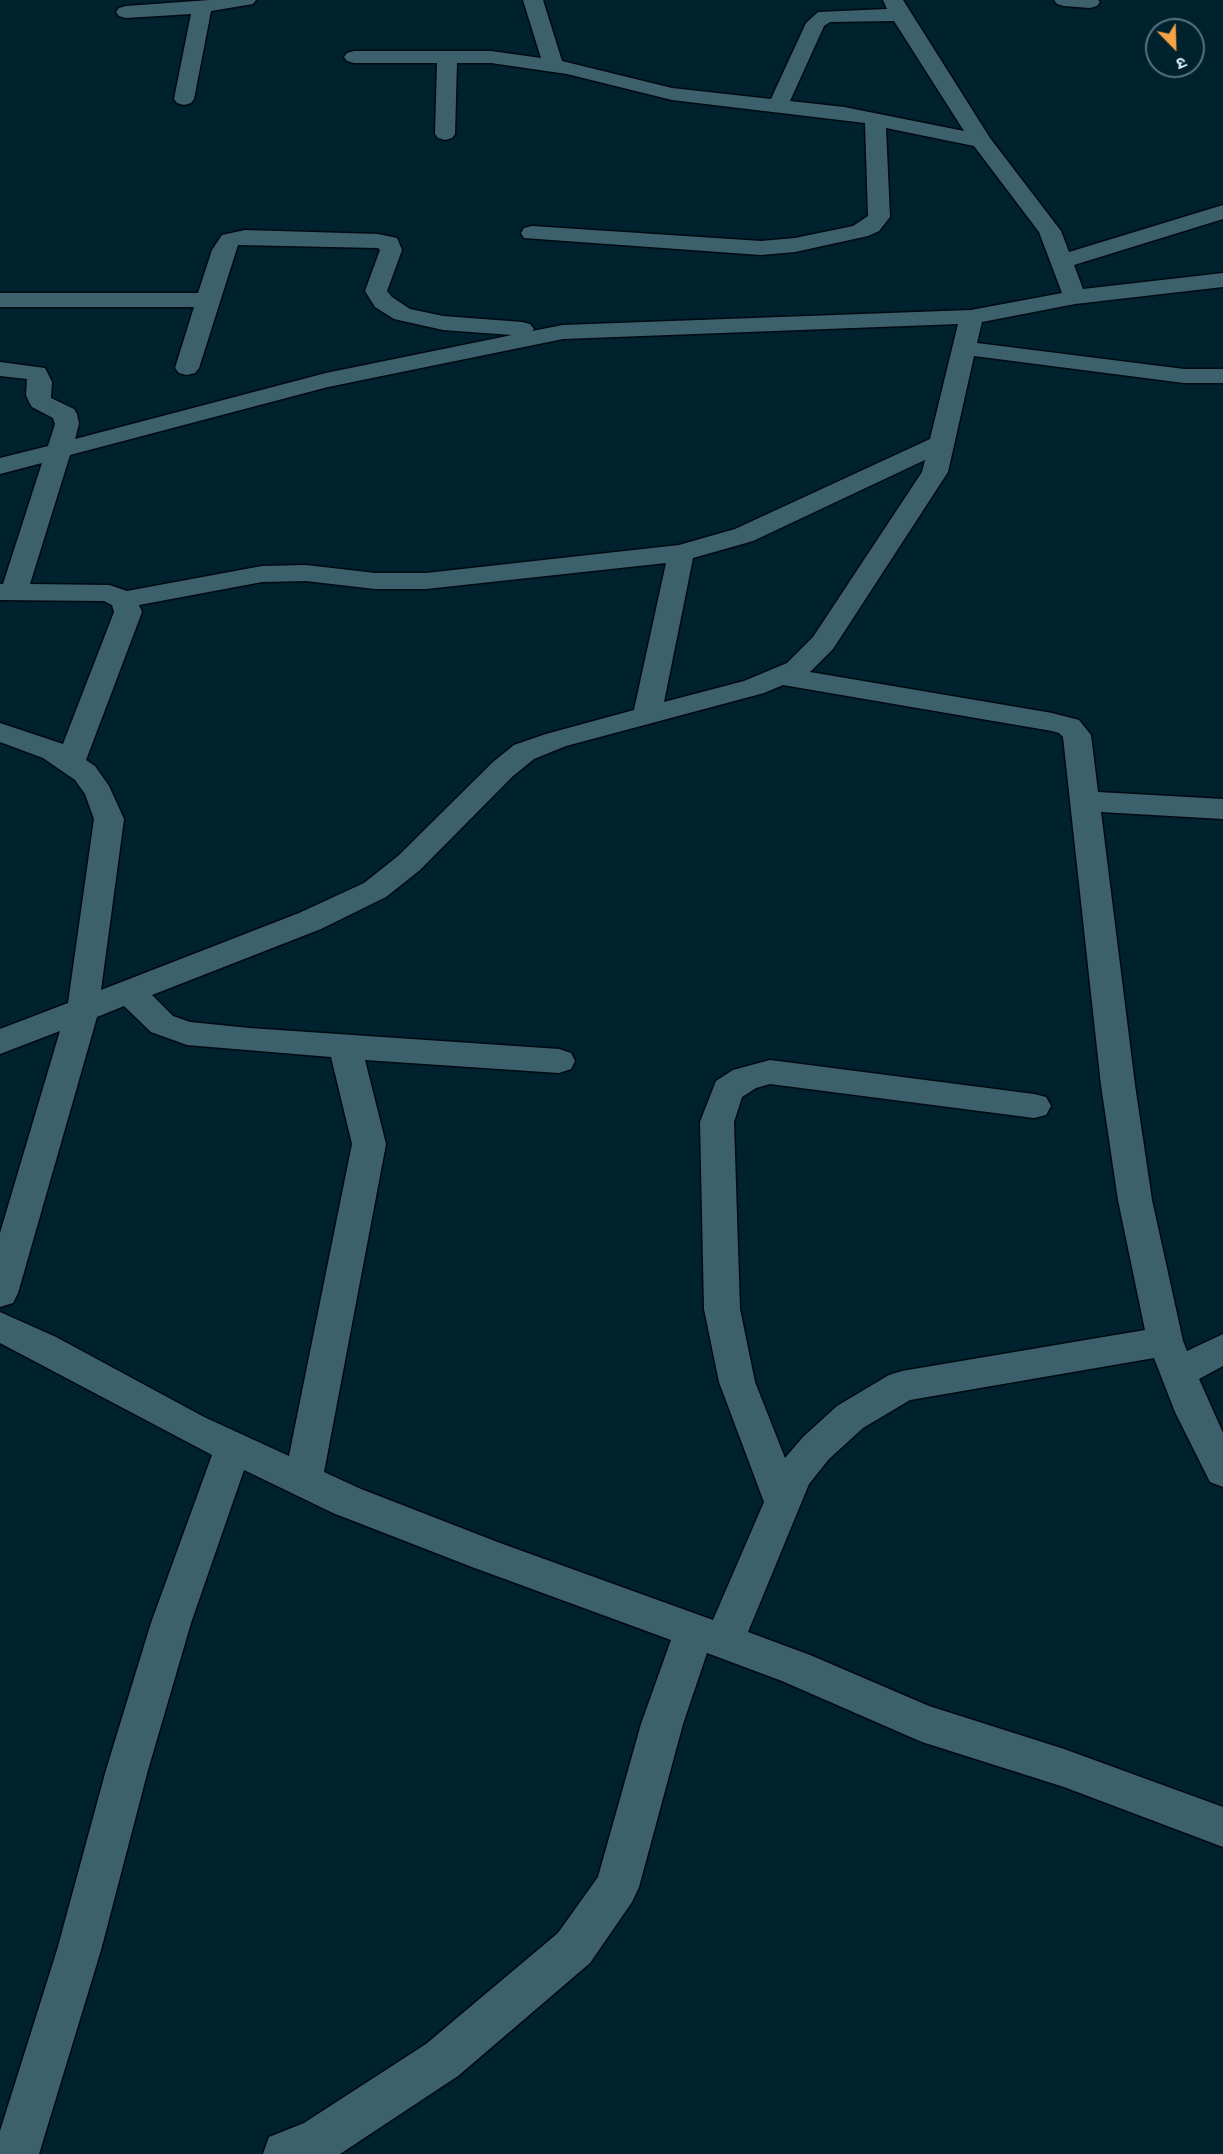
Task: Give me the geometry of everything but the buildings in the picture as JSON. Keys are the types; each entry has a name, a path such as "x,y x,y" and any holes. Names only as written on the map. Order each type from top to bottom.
{"street":[{"path":"126,12 202,7 246,0"},
{"path":"533,0 554,66"},
{"path":"1064,0 1090,2"},
{"path":"184,99 202,7"},
{"path":"778,105 816,23 825,16 897,8 981,141 1050,231 1075,297"},
{"path":"354,57 491,57 554,66 672,94 778,105 875,119 981,141"},
{"path":"445,134 447,57"},
{"path":"532,233 761,248 795,245 860,231 871,226 879,217 875,119"},
{"path":"1062,262 1223,212"},
{"path":"187,368 223,250 230,240 245,237 389,243 391,250 376,291 383,303 402,314 442,323 563,332 971,317 1075,297 1223,280"},
{"path":"0,300 208,300"},
{"path":"0,1042 310,921 375,890 409,863 503,769 524,752 556,741 754,687 797,669 823,643 935,472 971,317"},
{"path":"0,466 326,380 563,332"},
{"path":"963,348 1184,376 1223,376"},
{"path":"0,369 37,373 40,382 38,395 41,402 65,414 67,424 7,592 109,593 124,600 262,574 306,573 375,581 426,581 681,553 744,535 942,444"},
{"path":"647,716 681,553"},
{"path":"70,763 128,612 124,600"},
{"path":"780,676 1069,726 1077,735 1118,1085 1135,1200 1171,1357 1223,1471"},
{"path":"0,732 53,751 85,773 99,793 109,819 83,1008 0,1293"},
{"path":"1085,801 1223,809"},
{"path":"130,993 162,1024 187,1034 559,1061"},
{"path":"303,1480 369,1144 345,1047"},
{"path":"783,1502 737,1382 722,1309 717,1122 728,1090 746,1079 770,1072 1034,1106"},
{"path":"0,1327 43,1347 191,1428 347,1501 486,1555 796,1668 922,1723 1064,1768 1223,1827"},
{"path":"286,2154 320,2140 442,2060 574,1948 618,1887 662,1724 783,1502 794,1475 816,1448 850,1417 902,1386 1171,1357 1223,1349"},
{"path":"16,2154 79,1950 127,1770 171,1623 233,1448"}]}
